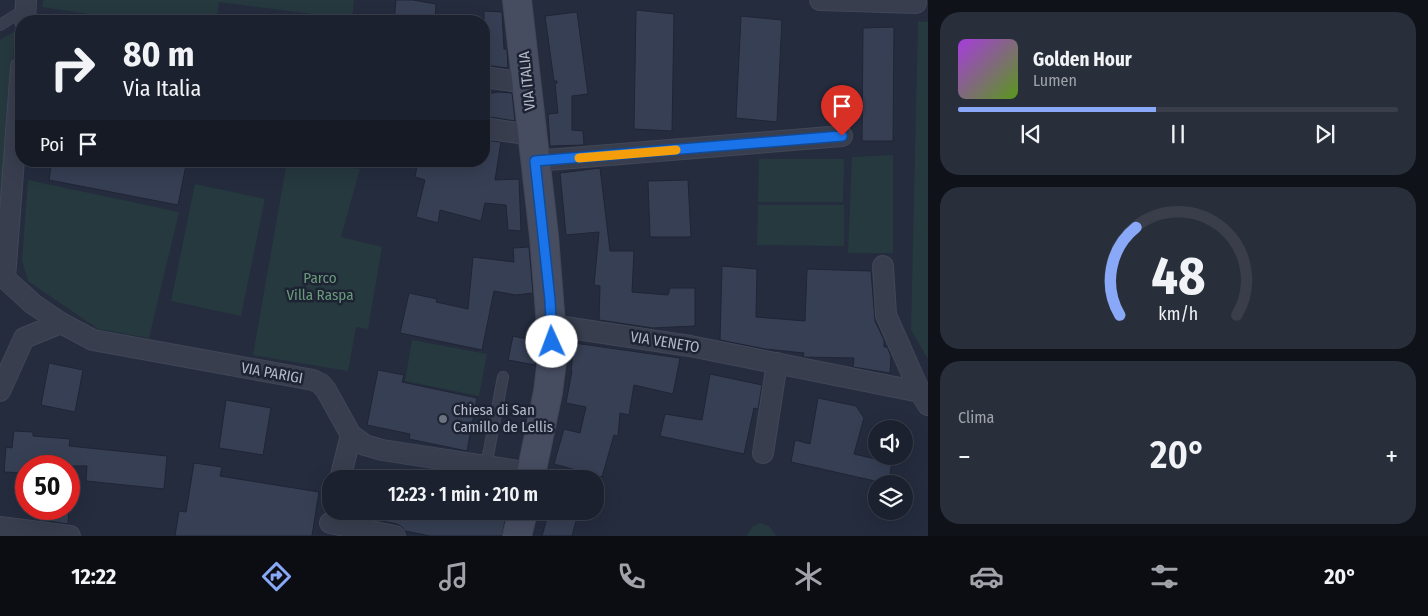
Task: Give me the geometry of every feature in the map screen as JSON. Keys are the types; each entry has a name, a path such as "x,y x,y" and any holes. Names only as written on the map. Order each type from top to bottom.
{"main road":[{"name":"VIA ITALIA","path":"518,0 544,236 551,325 552,360 548,392 532,470"},
{"path":"517,536 521,520"}],"street":[{"path":"820,0 916,3"},
{"path":"490,78 527,83"},
{"path":"490,129 532,134"},
{"path":"2,276 15,133"},
{"path":"535,161 842,136"},
{"name":"VIA VENETO","path":"883,266 886,315 924,398"},
{"name":"VIA PARIGI","path":"2,276 33,304 61,323 93,340 313,380 321,384 326,390 351,436"},
{"path":"0,390 24,338 32,316 33,304"},
{"path":"24,338 61,323"},
{"name":"VIA VENETO","path":"551,325 690,346 777,363 924,398"},
{"path":"763,453 777,363"},
{"path":"342,470 351,436 365,445 382,450 504,470"},
{"path":"330,524 394,536"},
{"path":"0,527 70,536"}],"lane":[{"path":"0,25 15,16"},
{"path":"486,466 503,377"}],"green space":[{"path":"43,0 354,0 352,15 321,15 219,2 217,15 96,15 42,7"},
{"path":"918,21 928,22 928,359 911,330"},
{"path":"15,31 1,222 0,224 0,40"},
{"path":"893,155 893,253 848,253 852,157"},
{"path":"759,159 844,159 843,202 758,202"},
{"name":"Parco Villa Raspa","path":"286,167 349,167 360,169 341,237 382,247 368,329 356,327 348,371 253,355"},
{"path":"28,180 179,212 149,338 98,329 28,281 22,260"},
{"path":"195,184 265,199 241,316 171,301"},
{"path":"758,205 844,205 844,246 757,245"},
{"path":"412,340 487,354 479,396 405,381"},
{"path":"760,523 769,526 776,536 747,536 752,527"}],"building":[{"path":"396,0 413,0 436,4 435,15 395,15"},
{"path":"636,10 674,14 672,131 634,129"},
{"path":"484,11 502,12 504,49 507,49 508,68 490,66 490,15 484,15"},
{"path":"577,12 588,94 572,96 572,130 583,131 584,145 550,146 548,114 558,113 555,84 557,81 554,81 545,16"},
{"path":"741,16 782,20 777,122 736,118"},
{"path":"894,27 893,141 862,141 863,28"},
{"path":"490,93 512,93 515,121 490,117"},
{"path":"490,141 501,142 495,180 519,179 521,231 508,230 506,205 485,203 481,221 440,210 438,223 416,217 425,180 415,177 417,167 490,167"},
{"path":"51,167 186,167 178,205 49,180"},
{"path":"600,168 610,251 634,251 632,292 668,295 670,288 695,288 695,326 653,328 599,320 600,286 594,285 599,232 566,235 560,173"},
{"path":"688,180 691,237 650,237 648,181"},
{"path":"529,247 533,293 516,295 494,291 482,350 400,333 409,293 437,299 436,302 468,309 473,257 514,262 513,248"},
{"path":"722,266 757,269 756,317 805,321 807,269 871,271 875,321 884,340 884,347 887,347 891,356 890,373 853,367 854,358 803,357 804,353 765,349 720,340"},
{"path":"513,336 536,341 535,365 508,360"},
{"path":"574,343 680,358 673,394 634,385 629,415 620,413 618,436 614,435 604,470 576,470 554,464 564,429 580,433 586,407 566,403"},
{"path":"49,363 83,370 75,412 41,405"},
{"path":"378,370 404,375 402,382 477,398 467,451 409,439 410,434 367,425"},
{"path":"710,374 762,385 758,409 754,408 744,454 660,436 665,414 702,420"},
{"path":"818,398 856,406 864,418 854,454 868,457 868,465 892,465 890,475 868,475 868,479 791,462 795,440 810,444"},
{"path":"226,400 271,408 263,455 219,448"},
{"path":"14,431 33,432 33,436 70,439 69,446 167,456 164,489 86,481 87,466 80,466 80,455 15,455 15,472 4,472 6,447 12,448"},
{"path":"194,463 222,467 220,476 319,492 312,536 175,536 179,511 186,512"},
{"path":"42,520 68,520 68,524"},
{"path":"378,520 505,520 502,536 430,536 405,531 397,524"},
{"path":"546,520 576,521 572,536 542,536"}],"slow traffic":[{"path":"579,158 676,150"}],"place":[{"name":"Chiesa di San Camillo de Lellis","path":"443,419"}],"route":[{"path":"552,342 544,236 535,161 842,136"}]}
